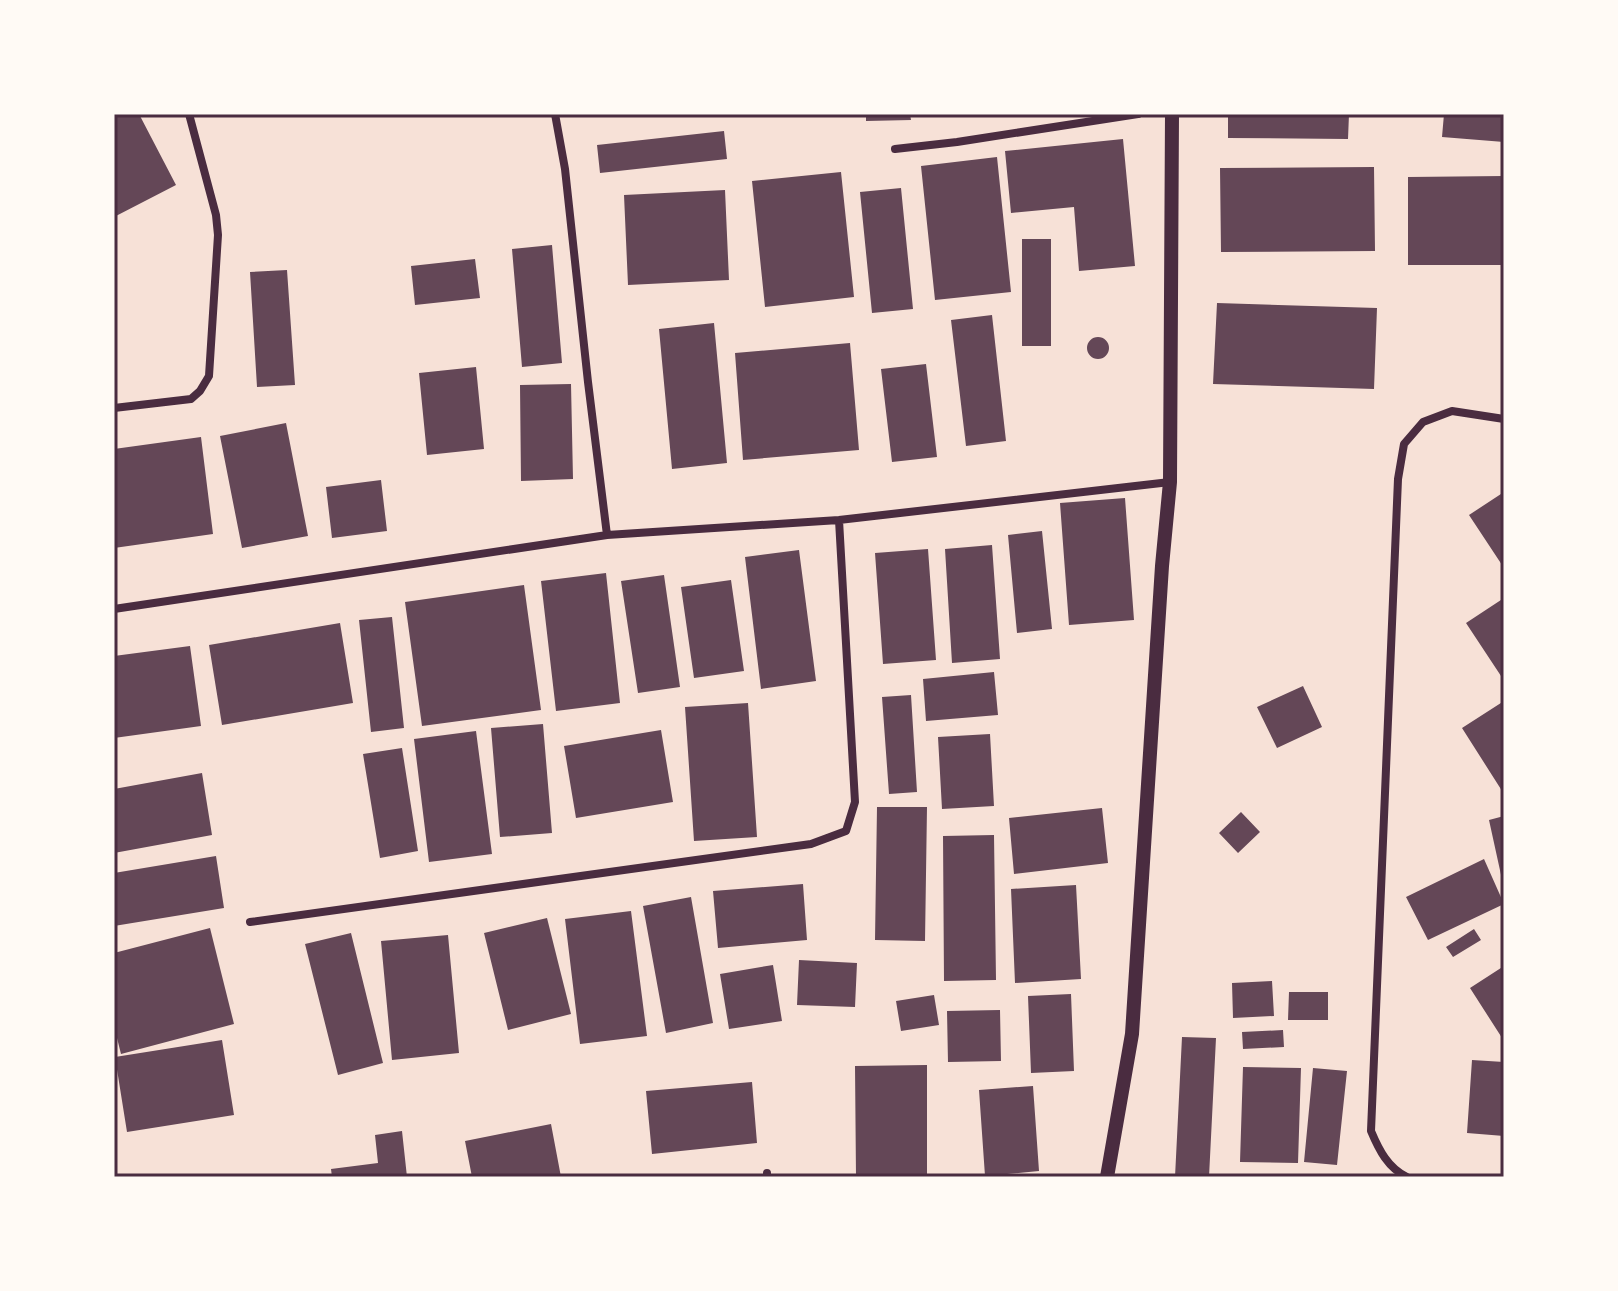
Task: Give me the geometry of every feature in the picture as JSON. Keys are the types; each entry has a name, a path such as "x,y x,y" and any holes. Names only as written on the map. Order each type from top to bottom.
{"street":[{"path":"114,408 191,399 209,376 218,235 216,215 189,114"},
{"path":"555,114 565,169 607,535"},
{"path":"895,149 1138,114"},
{"path":"1107,1177 1132,1034 1170,482 1172,114"},
{"path":"1407,1177 1400,1174 1380,1152 1371,1131 1398,479 1404,444 1423,422 1452,411 1504,419"},
{"path":"114,609 607,535 839,520 1170,482"},
{"path":"250,922 811,844 846,831 855,802 839,520"}],"building":[{"path":"114,114 139,114 176,185 114,217"},
{"path":"866,114 910,114 911,120 866,121"},
{"path":"1228,114 1349,114 1348,139 1228,138"},
{"path":"1444,114 1504,114 1504,142 1442,137"},
{"path":"724,131 727,159 600,173 597,145"},
{"path":"1123,139 1135,266 1079,271 1074,207 1011,213 1005,151"},
{"path":"997,157 1011,292 935,300 921,166"},
{"path":"1374,167 1375,251 1221,252 1220,168"},
{"path":"841,172 854,297 765,307 752,181"},
{"path":"1504,176 1504,265 1408,265 1408,177"},
{"path":"901,188 913,309 872,313 860,192"},
{"path":"725,190 729,280 628,285 624,195"},
{"path":"1022,239 1051,239 1051,346 1022,346"},
{"path":"552,245 562,363 522,367 512,249"},
{"path":"475,259 480,298 415,305 411,266"},
{"path":"287,270 295,385 257,387 250,272"},
{"path":"1217,303 1377,308 1374,389 1213,384"},
{"path":"992,315 1006,441 966,446 951,320"},
{"path":"714,323 727,463 672,469 659,329"},
{"path":"1098,337 1106,340 1109,348 1106,356 1098,359 1090,356 1087,348 1090,340"},
{"path":"850,343 859,450 743,460 735,353"},
{"path":"926,364 937,457 892,462 881,369"},
{"path":"476,367 484,449 427,455 419,373"},
{"path":"571,384 573,479 521,481 520,385"},
{"path":"286,423 308,536 242,548 220,436"},
{"path":"201,437 213,534 114,548 114,449"},
{"path":"381,480 387,531 332,538 326,487"},
{"path":"1504,492 1504,568 1469,515"},
{"path":"1125,498 1134,620 1069,625 1060,503"},
{"path":"1042,531 1052,629 1017,633 1008,535"},
{"path":"992,545 1000,659 952,663 945,549"},
{"path":"928,549 936,660 883,664 875,553"},
{"path":"799,550 816,681 761,689 745,557"},
{"path":"606,573 620,703 556,711 541,581"},
{"path":"664,575 680,687 638,693 621,581"},
{"path":"731,580 744,671 694,678 681,587"},
{"path":"524,585 541,710 422,726 405,602"},
{"path":"1504,598 1504,674 1501,676 1466,623"},
{"path":"392,617 404,728 371,732 359,620"},
{"path":"340,623 353,703 222,725 209,645"},
{"path":"190,646 201,726 114,738 114,656"},
{"path":"994,672 998,715 926,721 923,679"},
{"path":"1303,686 1322,727 1277,748 1257,707"},
{"path":"911,695 917,792 889,794 882,697"},
{"path":"1504,701 1504,794 1462,728"},
{"path":"748,703 757,837 694,841 685,707"},
{"path":"543,724 552,833 500,837 491,728"},
{"path":"661,730 673,802 576,818 564,746"},
{"path":"476,731 492,854 429,862 414,739"},
{"path":"990,734 994,806 942,809 938,737"},
{"path":"402,748 418,851 380,858 363,754"},
{"path":"202,773 212,835 114,853 114,789"},
{"path":"877,807 927,807 925,941 875,940"},
{"path":"1102,808 1108,863 1014,874 1009,818"},
{"path":"1241,812 1260,832 1238,853 1219,833"},
{"path":"1504,816 1504,884 1503,884 1489,820"},
{"path":"994,835 996,980 944,981 943,836"},
{"path":"216,856 224,908 114,926 114,873"},
{"path":"1484,859 1504,904 1428,940 1406,897"},
{"path":"803,884 807,940 718,948 713,891"},
{"path":"1076,885 1081,979 1015,983 1011,889"},
{"path":"691,897 713,1023 666,1033 643,906"},
{"path":"631,911 647,1036 580,1044 565,919"},
{"path":"547,918 571,1014 508,1030 484,933"},
{"path":"210,928 234,1024 121,1054 114,1026 114,953"},
{"path":"1474,929 1481,940 1453,957 1446,947"},
{"path":"351,933 383,1063 338,1075 305,944"},
{"path":"448,935 459,1053 392,1060 381,941"},
{"path":"799,960 857,963 855,1007 797,1005"},
{"path":"773,965 782,1021 729,1029 720,974"},
{"path":"1504,966 1504,1041 1470,988"},
{"path":"1272,981 1274,1016 1233,1018 1232,983"},
{"path":"1289,992 1328,992 1328,1020 1288,1020"},
{"path":"1071,994 1074,1071 1031,1073 1028,996"},
{"path":"934,995 939,1025 901,1031 896,1001"},
{"path":"1000,1010 1001,1061 948,1062 947,1011"},
{"path":"1283,1030 1284,1047 1243,1049 1242,1032"},
{"path":"1182,1037 1216,1038 1209,1177 1175,1177"},
{"path":"222,1040 234,1115 127,1132 115,1057"},
{"path":"1472,1060 1504,1062 1504,1136 1467,1133"},
{"path":"927,1065 927,1177 856,1177 855,1066"},
{"path":"1243,1067 1301,1068 1298,1163 1240,1162"},
{"path":"1313,1068 1347,1071 1337,1165 1304,1162"},
{"path":"752,1082 757,1143 652,1154 646,1091"},
{"path":"1033,1086 1039,1171 985,1176 979,1090"},
{"path":"551,1124 561,1177 472,1177 465,1141"},
{"path":"402,1131 407,1177 332,1177 331,1169 378,1163 375,1135"}]}
